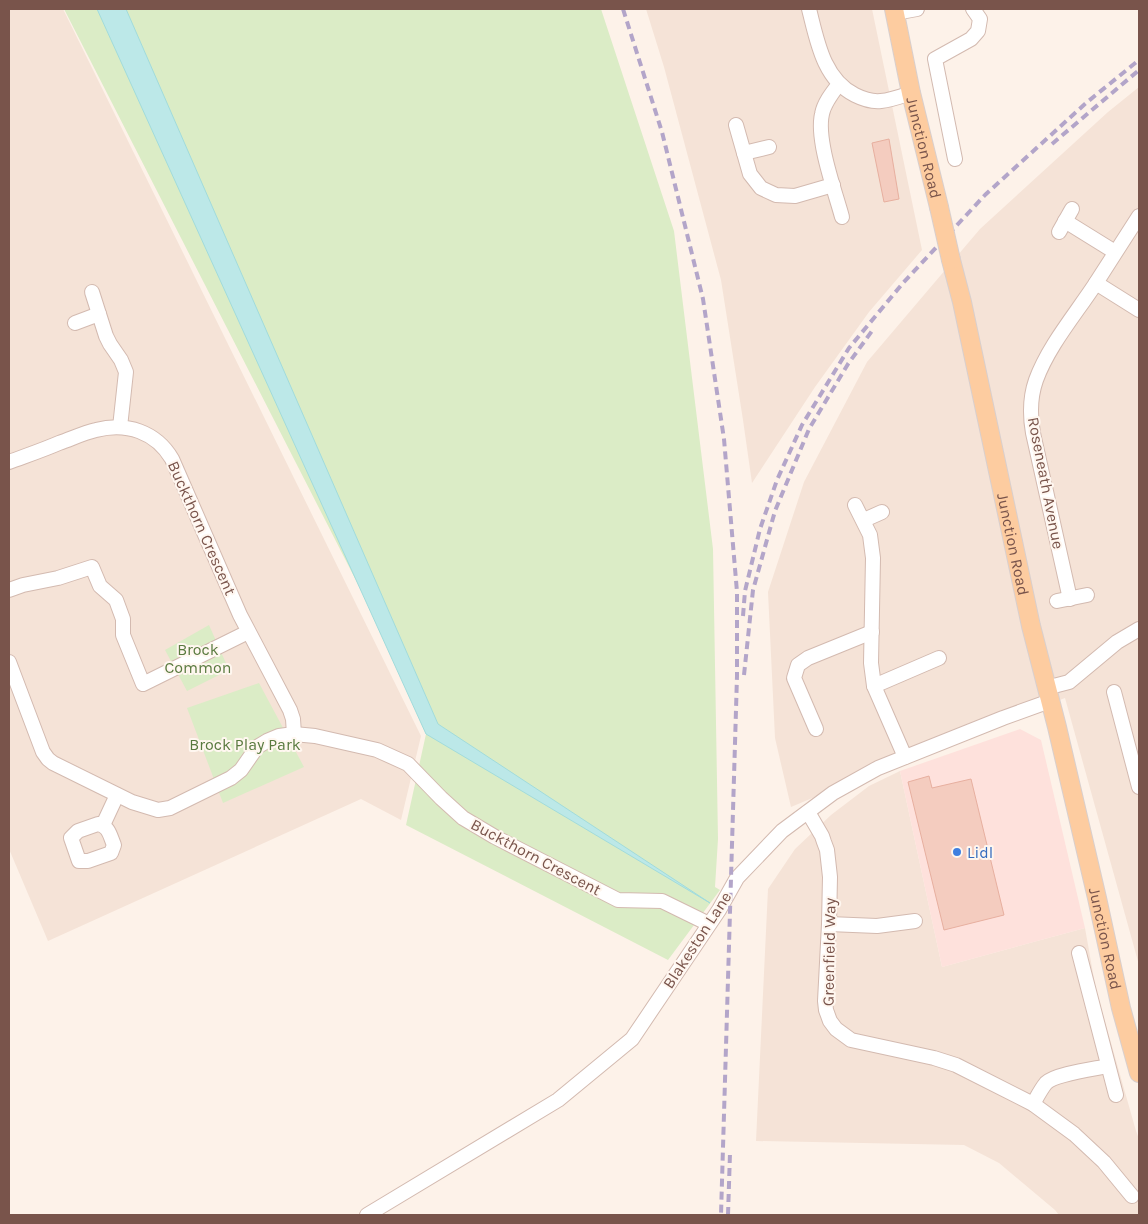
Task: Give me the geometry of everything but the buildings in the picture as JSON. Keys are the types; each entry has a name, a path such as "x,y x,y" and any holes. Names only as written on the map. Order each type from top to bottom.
{"main road":[{"name":"Junction Road","path":"894,11 911,93 964,312 1031,626 1095,889 1121,1008 1139,1073"}],"street":[{"path":"809,9 820,51 828,70 846,90 857,97 869,101 881,101 911,93"},
{"name":"Junction Road","path":"894,11 917,9"},
{"name":"Junction Road","path":"954,159 935,59 971,39 978,31 980,20 974,9"},
{"path":"839,84 830,95 822,114 821,138 842,217"},
{"path":"736,125 750,174 760,188 776,195 795,196 833,185"},
{"path":"744,153 769,147"},
{"name":"Roseneath Avenue","path":"1087,595 1064,600 1033,433 1031,406 1036,381 1051,349 1139,216"},
{"path":"1065,221 1115,252"},
{"path":"1096,283 1139,310"},
{"path":"92,292 106,336 126,372 120,426"},
{"path":"75,324 100,314"},
{"name":"Buckthorn Crescent","path":"9,462 96,430 120,426 145,434 165,448 172,459 248,632 290,710 294,734"},
{"path":"855,504 870,535 873,558 871,663 874,686 906,757"},
{"path":"864,520 882,512"},
{"path":"9,590 29,583 58,578 92,567 100,586 116,600 123,619 123,635 143,684 248,632"},
{"name":"Blakeston Lane","path":"367,1215 558,1100 632,1039 719,910 737,878 782,831 833,793 878,768 1048,695 1069,682 1117,642 1139,630"},
{"path":"816,729 794,678 798,665 808,658 872,632"},
{"path":"874,686 939,658"},
{"name":"Buckthorn Crescent","path":"9,662 43,752 48,759 117,795 147,807 158,810 170,808 230,778 241,770 257,747 279,736 294,734 316,736 377,750 408,764 463,818 495,837 618,900 662,901 709,924"},
{"path":"1114,692 1139,787"},
{"path":"103,825 117,795"},
{"name":"Greenfield Way","path":"808,812 822,836 827,850 830,877 825,1001 830,1021 836,1029 851,1040 934,1058 956,1065 1034,1104 1074,1134 1104,1162 1132,1196"},
{"path":"829,924 877,926 916,920"},
{"path":"1079,952 1116,1095"},
{"path":"1034,1104 1047,1082 1055,1078 1108,1066"}],"shaded area":[{"path":"9,9 63,9 421,736 401,820 361,799 48,941 9,849"},
{"path":"646,9 872,9 922,250 869,312 815,387 752,483 721,280 664,67"},
{"path":"1139,87 1139,965 1065,698 950,740 791,807 775,738 768,592 804,482 867,362 980,229 1108,112"},
{"path":"1020,729 1041,740 1085,928 942,967 900,771"},
{"path":"900,771 942,967 1085,928 1096,990 1139,1139 1139,1215 1059,1215 999,1163 964,1145 756,1141 768,889 795,849 831,815 869,786"}],"green space":[{"path":"64,9 601,9 674,231 713,549 718,839 715,887 720,890 668,960 406,825 426,734 390,647"},
{"name":"Brock Common","path":"209,625 229,670 187,691 165,650"},
{"name":"Brock Play Park","path":"259,683 304,767 223,803 187,708"}],"water":[{"path":"97,9 126,9 438,724 710,903 426,734"}],"railway":[{"path":"623,9 662,132 703,299 724,439 737,592 737,676 721,1215"},
{"path":"743,616 745,591 760,529 777,480 802,425 849,348 903,283 985,195 1086,103 1139,60"},
{"path":"1052,144 1139,70"},
{"path":"744,675 753,590 775,511 809,429 848,364 872,331"},
{"path":"728,1215 730,1153"}],"place":[{"name":"Lidl","path":"957,852"}]}
